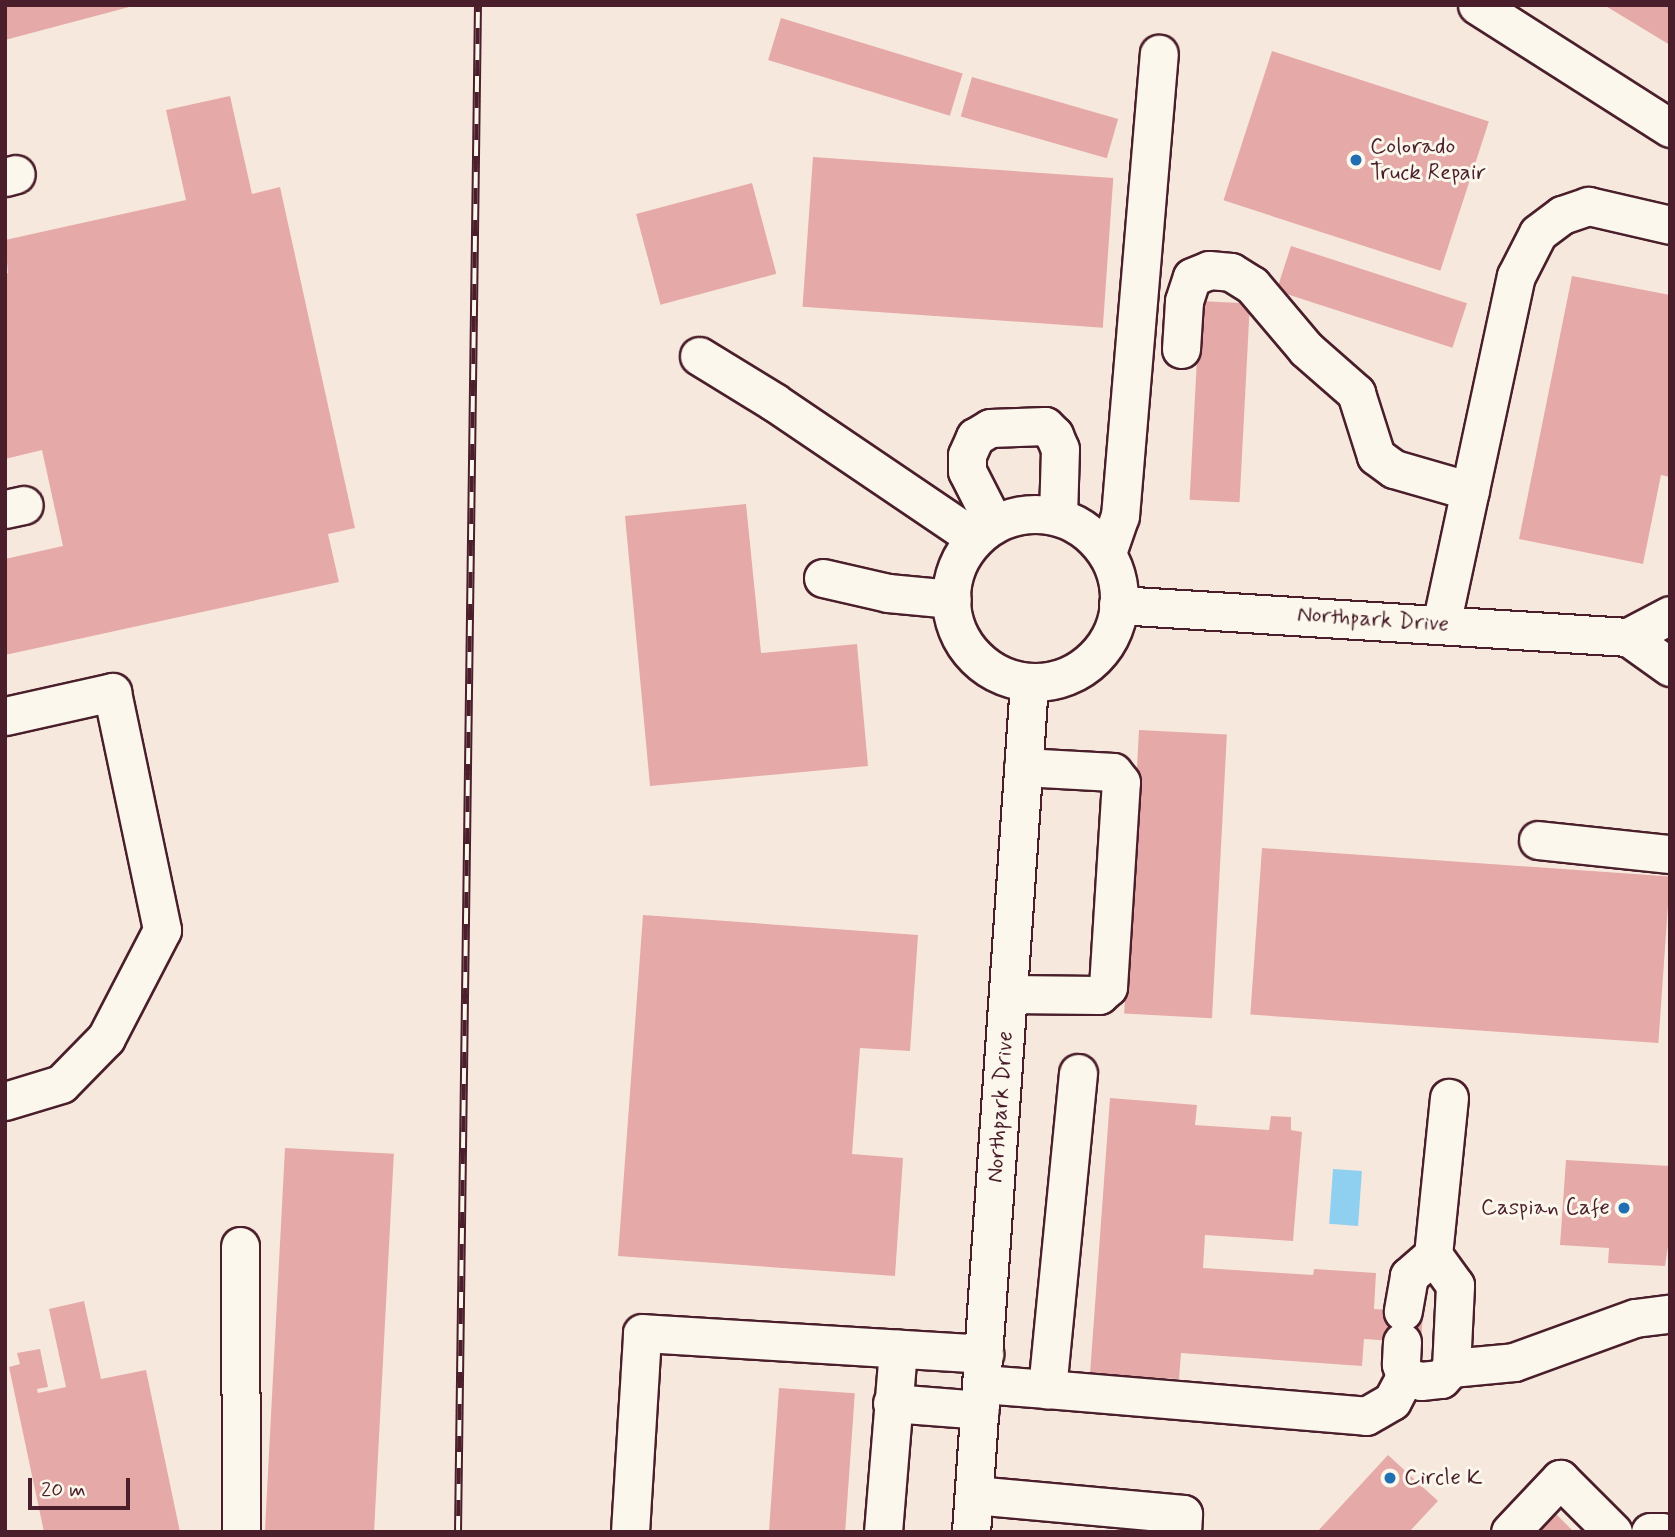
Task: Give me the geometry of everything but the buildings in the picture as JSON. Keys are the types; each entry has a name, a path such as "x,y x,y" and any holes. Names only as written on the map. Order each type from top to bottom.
{"street":[{"path":"1491,9 1670,128"},
{"path":"1107,553 1120,516 1159,54"},
{"path":"1441,625 1516,276 1538,233 1562,215 1588,206 1670,225"},
{"path":"1181,349 1184,301 1192,277 1209,270 1231,272 1261,294 1306,349 1356,393 1376,456 1394,469 1470,491"},
{"path":"699,356 984,531"},
{"path":"984,531 967,471 967,456 975,437 990,428 1045,426 1054,435 1060,449 1058,516"},
{"path":"1022,514 1058,516 1086,530 1107,553 1119,592 1117,620 1108,640 1084,667 1047,681 1029,683 998,674 972,655 955,626 951,583 959,559 984,531 1022,514"},
{"path":"823,578 888,593 952,599"},
{"name":"Northpark Drive","path":"1118,605 1628,637"},
{"path":"1670,615 1628,637 1670,667"},
{"name":"Northpark Drive","path":"971,1532 1029,683"},
{"path":"5,716 112,692 162,930 106,1038 61,1084 5,1101"},
{"path":"1009,994 1099,995 1108,987 1121,782 1113,772 1023,767"},
{"path":"1538,840 1670,854"},
{"path":"1047,1389 1078,1073"},
{"path":"1404,1343 1421,1381 1441,1379 1451,1367 1455,1285 1433,1255 1449,1098"},
{"path":"240,1246 241,1532"},
{"path":"630,1532 642,1333 898,1349 982,1383 1366,1416 1392,1401 1404,1343 1409,1276 1433,1255"},
{"path":"1451,1367 1514,1362 1635,1318 1670,1314"},
{"path":"883,1532 898,1349"},
{"path":"892,1403 982,1383"},
{"path":"1510,1532 1560,1479 1613,1532"},
{"path":"974,1495 1183,1514 1182,1532"},
{"path":"1650,1532 1662,1532"}],"water":[{"path":"1333,1169 1362,1171 1358,1226 1329,1224"}],"railway":[{"path":"458,1532 478,5"}],"place":[{"name":"Colorado Truck Repair","path":"1356,160"},
{"name":"Caspian Cafe","path":"1624,1208"},
{"name":"Circle K","path":"1390,1478"}]}
